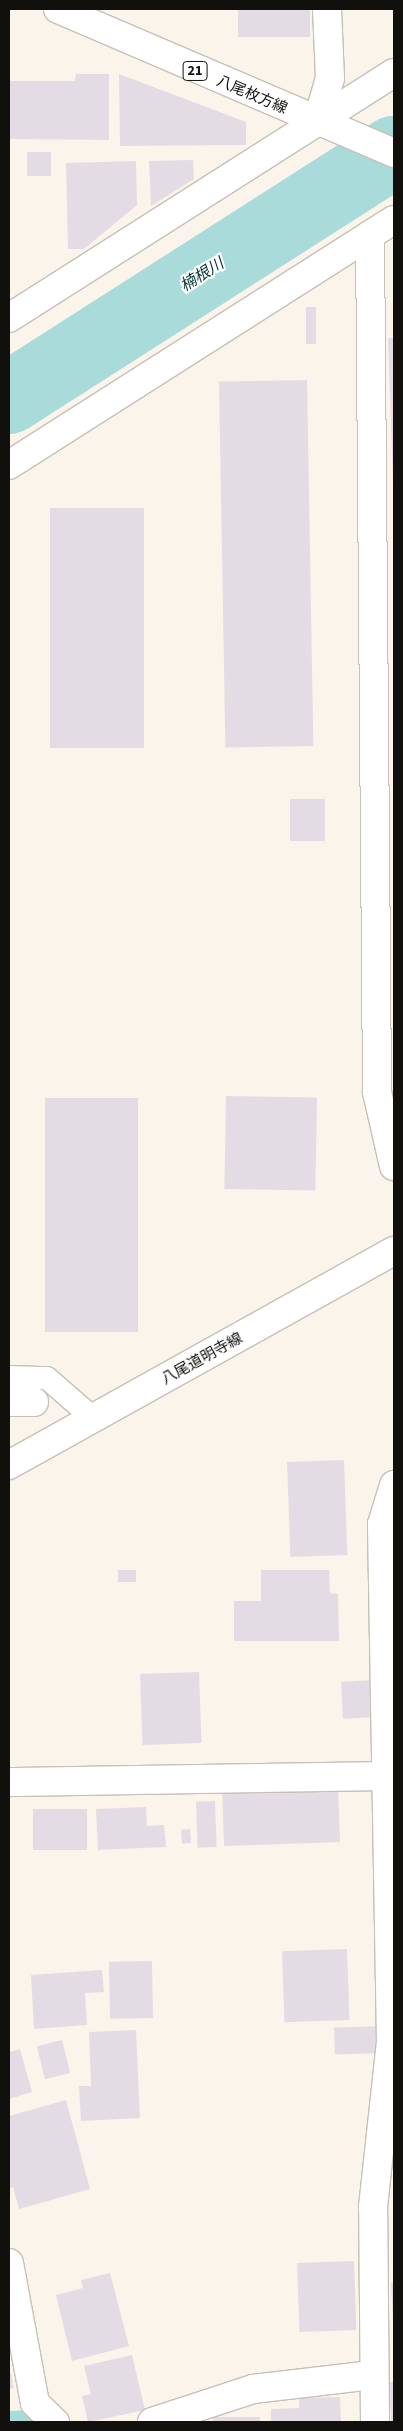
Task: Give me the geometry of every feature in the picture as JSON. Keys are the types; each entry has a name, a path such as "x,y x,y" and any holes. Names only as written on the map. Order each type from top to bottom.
{"street":[{"name":"八尾枚方線","path":"58,9 325,126 394,153"},
{"path":"325,126 330,78 327,9"},
{"path":"9,318 325,126 394,73"},
{"path":"9,465 394,220"},
{"path":"370,235 377,1092 394,1166"},
{"name":"八尾道明寺線","path":"9,1465 394,1251"},
{"path":"375,2422 372,2375 384,2228 391,2042 382,1524 394,1485"},
{"path":"9,1782 386,1776"},
{"path":"9,2264 35,2403 55,2422"},
{"path":"152,2422 253,2389 372,2375"}],"lane":[{"path":"9,1377 47,1378 94,1419"}],"building":[{"path":"238,9 310,9 310,37 238,37"},
{"path":"76,74 109,74 109,140 9,139 9,81 75,81"},
{"path":"119,74 246,122 246,145 120,146"},
{"path":"27,152 51,152 51,176 27,176"},
{"path":"193,160 194,179 151,206 149,161"},
{"path":"136,161 137,205 84,249 68,249 66,163"},
{"path":"306,307 316,307 316,344 306,344"},
{"path":"388,338 394,338 394,485 393,485"},
{"path":"307,380 313,746 225,747 219,382"},
{"path":"50,508 144,508 144,748 50,748"},
{"path":"290,799 325,799 325,841 290,841"},
{"path":"226,1096 317,1098 315,1191 224,1189"},
{"path":"45,1098 138,1098 138,1332 45,1332"},
{"path":"344,1460 347,1555 290,1557 287,1462"},
{"path":"118,1570 136,1570 136,1582 118,1582"},
{"path":"261,1570 329,1570 330,1593 338,1594 339,1641 234,1641 234,1601 261,1601"},
{"path":"199,1672 201,1743 143,1745 140,1674"},
{"path":"376,1680 378,1717 343,1719 341,1682"},
{"path":"338,1786 340,1842 224,1846 222,1790"},
{"path":"215,1801 217,1847 198,1848 196,1802"},
{"path":"146,1807 147,1826 164,1825 166,1847 98,1850 96,1809"},
{"path":"33,1809 87,1809 87,1850 33,1850"},
{"path":"190,1829 191,1843 182,1844 181,1830"},
{"path":"347,1949 349,2020 285,2022 282,1951"},
{"path":"152,1961 153,2018 110,2019 109,1962"},
{"path":"102,1970 104,1992 85,1993 87,2025 34,2029 31,1975"},
{"path":"380,2026 381,2053 335,2055 334,2028"},
{"path":"136,2030 140,2118 81,2121 79,2086 91,2086 89,2032"},
{"path":"62,2040 70,2073 45,2079 37,2046"},
{"path":"20,2049 32,2092 9,2099 9,2052"},
{"path":"66,2100 90,2189 19,2209 13,2187 9,2188 9,2116"},
{"path":"354,2261 356,2330 299,2332 297,2263"},
{"path":"110,2273 129,2346 72,2361 56,2295 83,2288 81,2280"},
{"path":"391,2283 394,2283 394,2322 393,2322"},
{"path":"132,2355 145,2410 88,2422 82,2396 91,2394 84,2366"},
{"path":"9,2366 14,2388 9,2389"},
{"path":"389,2382 394,2382 394,2421 391,2421"},
{"path":"340,2397 341,2422 271,2422 271,2409 299,2408 299,2398"},
{"path":"213,2417 260,2417 260,2422 213,2422"}],"waterway":[{"name":"楠根川","path":"9,398 394,152"},
{"path":"9,2417 30,2416 41,2422"}]}
